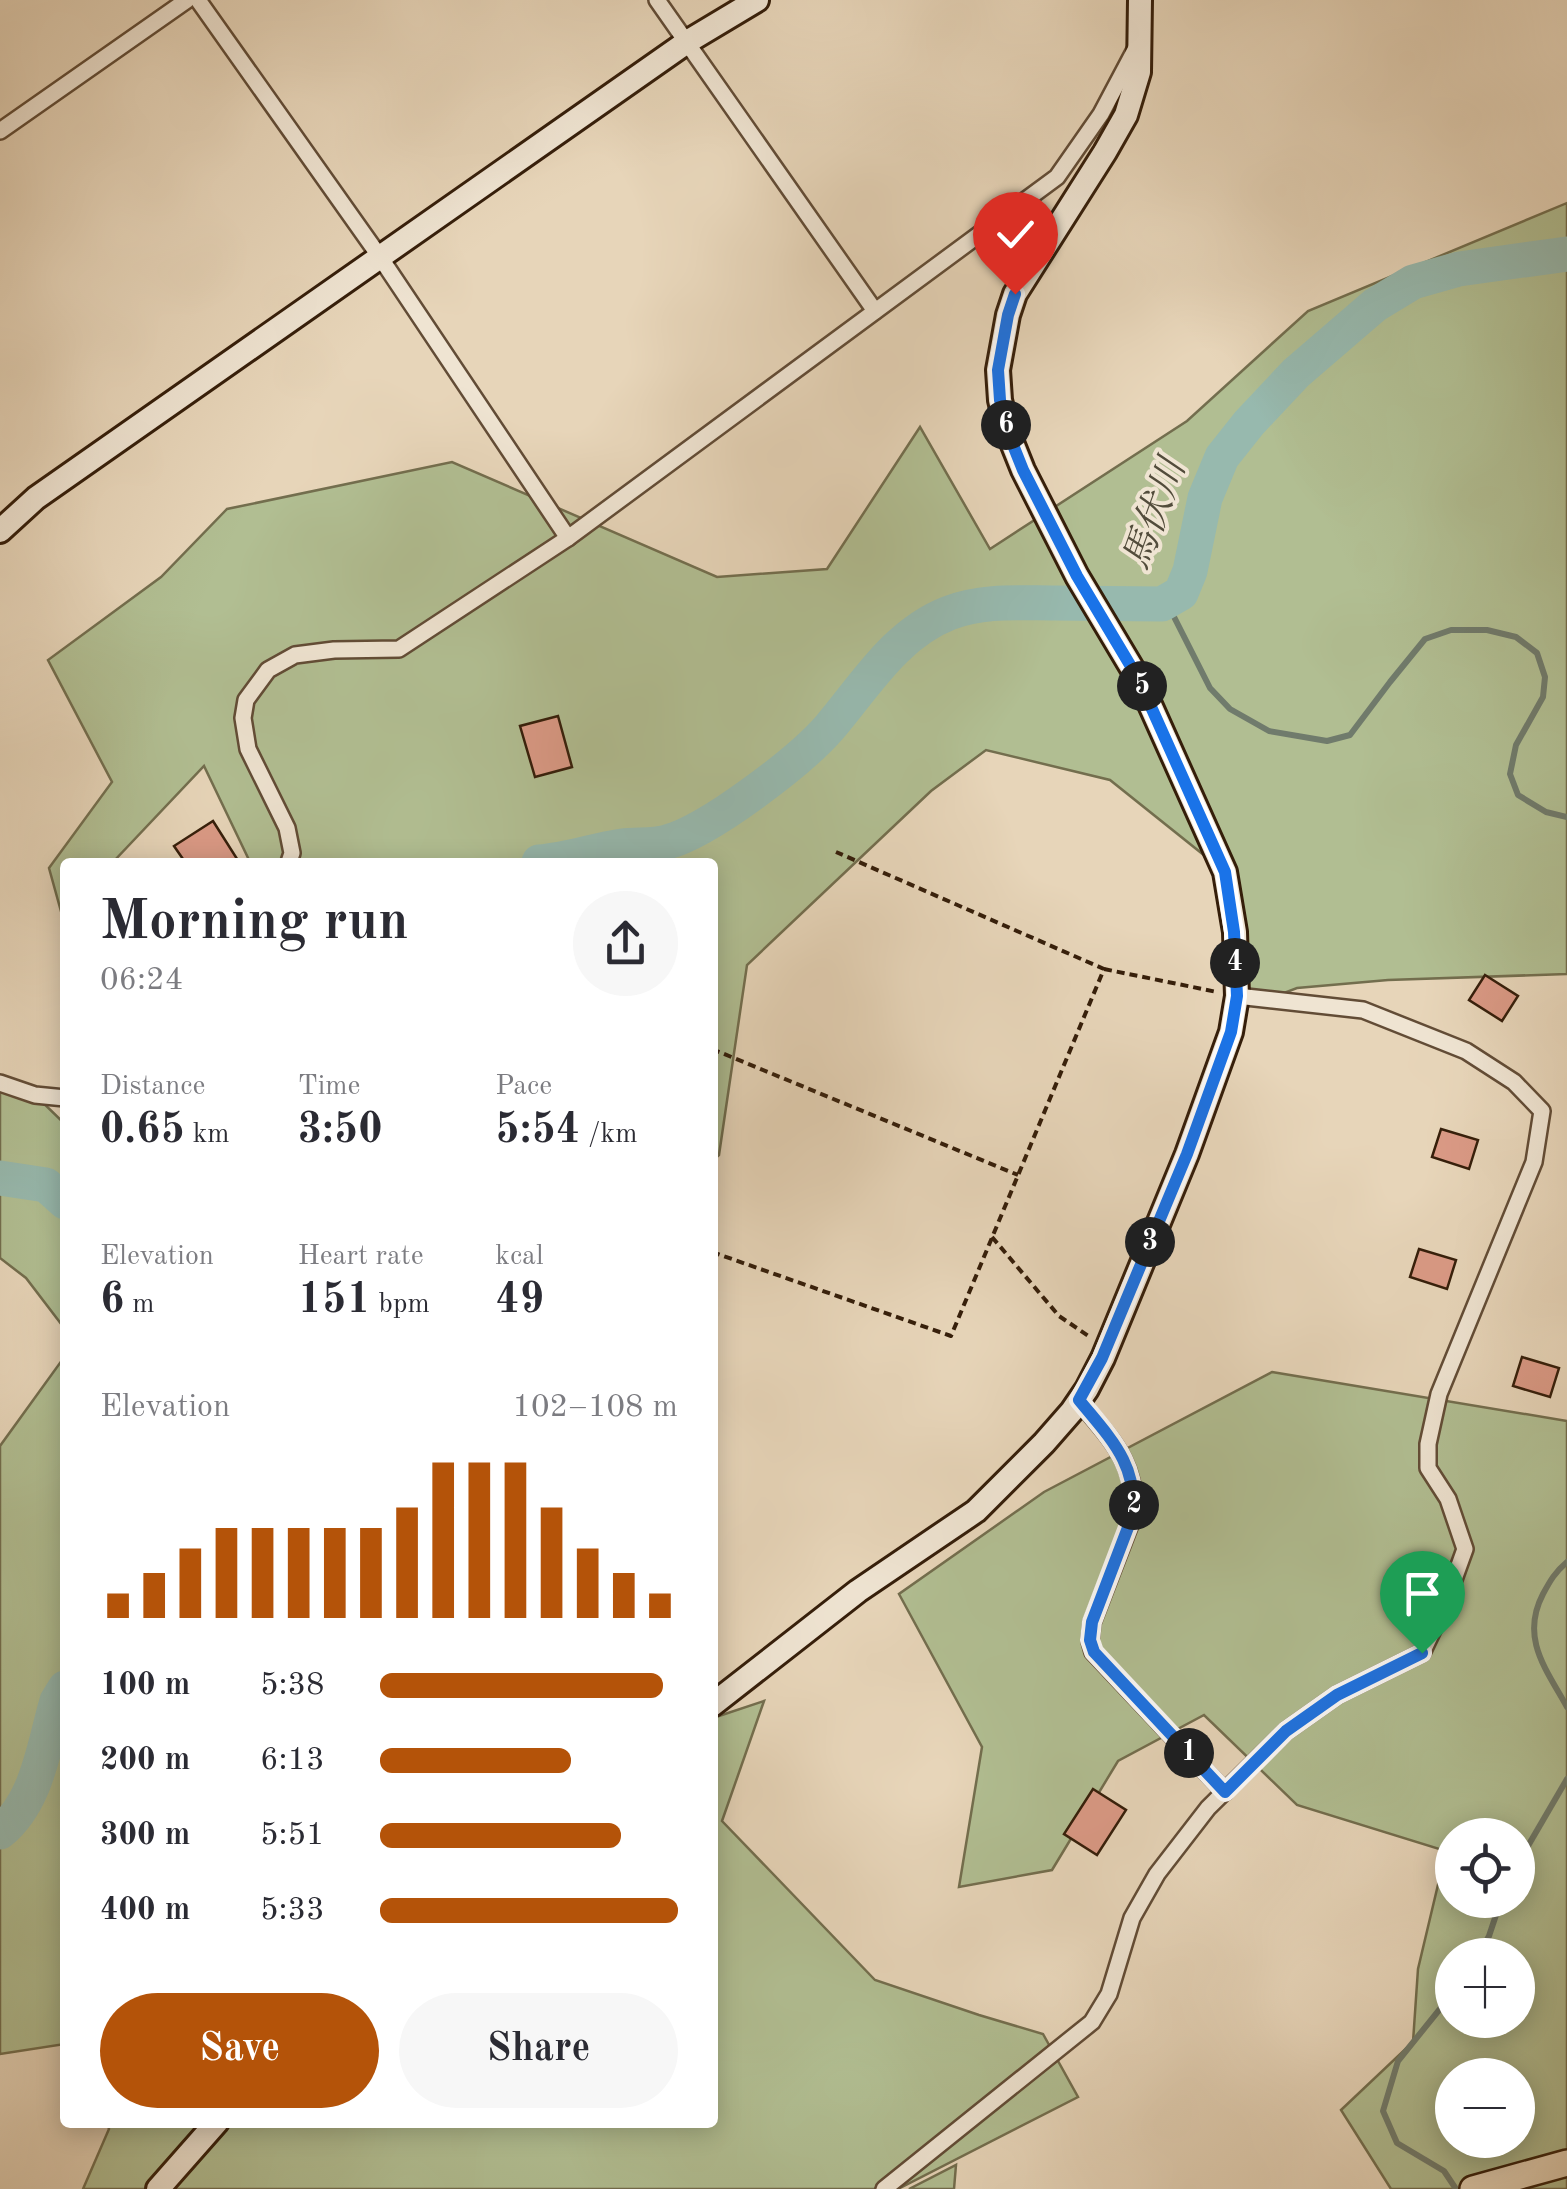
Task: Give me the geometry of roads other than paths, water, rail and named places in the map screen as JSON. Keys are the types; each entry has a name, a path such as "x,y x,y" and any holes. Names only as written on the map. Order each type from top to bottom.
{"main road":[{"path":"1475,2188 1567,2162"}],"street":[{"path":"0,132 187,0"},
{"path":"198,0 380,257 568,538"},
{"path":"657,0 875,311"},
{"path":"0,531 36,498 687,42 756,0"},
{"path":"718,1700 858,1592 976,1511 1044,1443 1087,1390 1187,1154 1231,1032 1237,996 1234,932 1225,872 1139,680 1077,576 1023,470 1000,400 998,370 1015,294 1126,115 1139,72 1140,0"},
{"path":"290,858 287,828 248,749 243,718 246,700 268,670 296,655 399,648 568,538 1057,177 1102,114 1141,40"},
{"path":"884,2189 1092,2022 1109,1994 1132,1918 1156,1874 1208,1808 1286,1731 1337,1695 1422,1653 1465,1548 1448,1499 1428,1468 1428,1444 1438,1394 1534,1162 1542,1112 1514,1082 1466,1051 1363,1010 1237,996"},
{"path":"0,1083 35,1096 60,1098"},
{"path":"1079,1400 1118,1448 1132,1480 1135,1499 1132,1517 1092,1622 1090,1640 1094,1652 1225,1792"},
{"path":"158,2189 212,2128"}],"waterway":[{"name":"馬伏川","path":"565,858 622,846 662,843 706,824 797,758 829,728 897,648 930,622 949,613 1001,603 1162,604 1181,593 1190,571 1205,498 1222,457 1296,373 1375,305 1413,282 1459,269 1567,254"},
{"path":"1166,601 1210,688 1230,709 1269,731 1327,741 1350,735 1425,639 1451,630 1487,630 1516,637 1537,653 1545,677 1543,697 1516,745 1510,774 1518,795 1546,812 1567,817"},
{"name":"馬伏川","path":"0,1178 46,1185 60,1198"},
{"path":"1567,1562 1543,1594 1534,1625 1538,1653 1567,1707"},
{"path":"0,1832 31,1789 60,1696"},
{"path":"1535,1834 1567,1779"},
{"path":"1488,1938 1495,1918"},
{"path":"1435,2015 1398,2061 1383,2111 1397,2143 1444,2171 1456,2189"}]}
